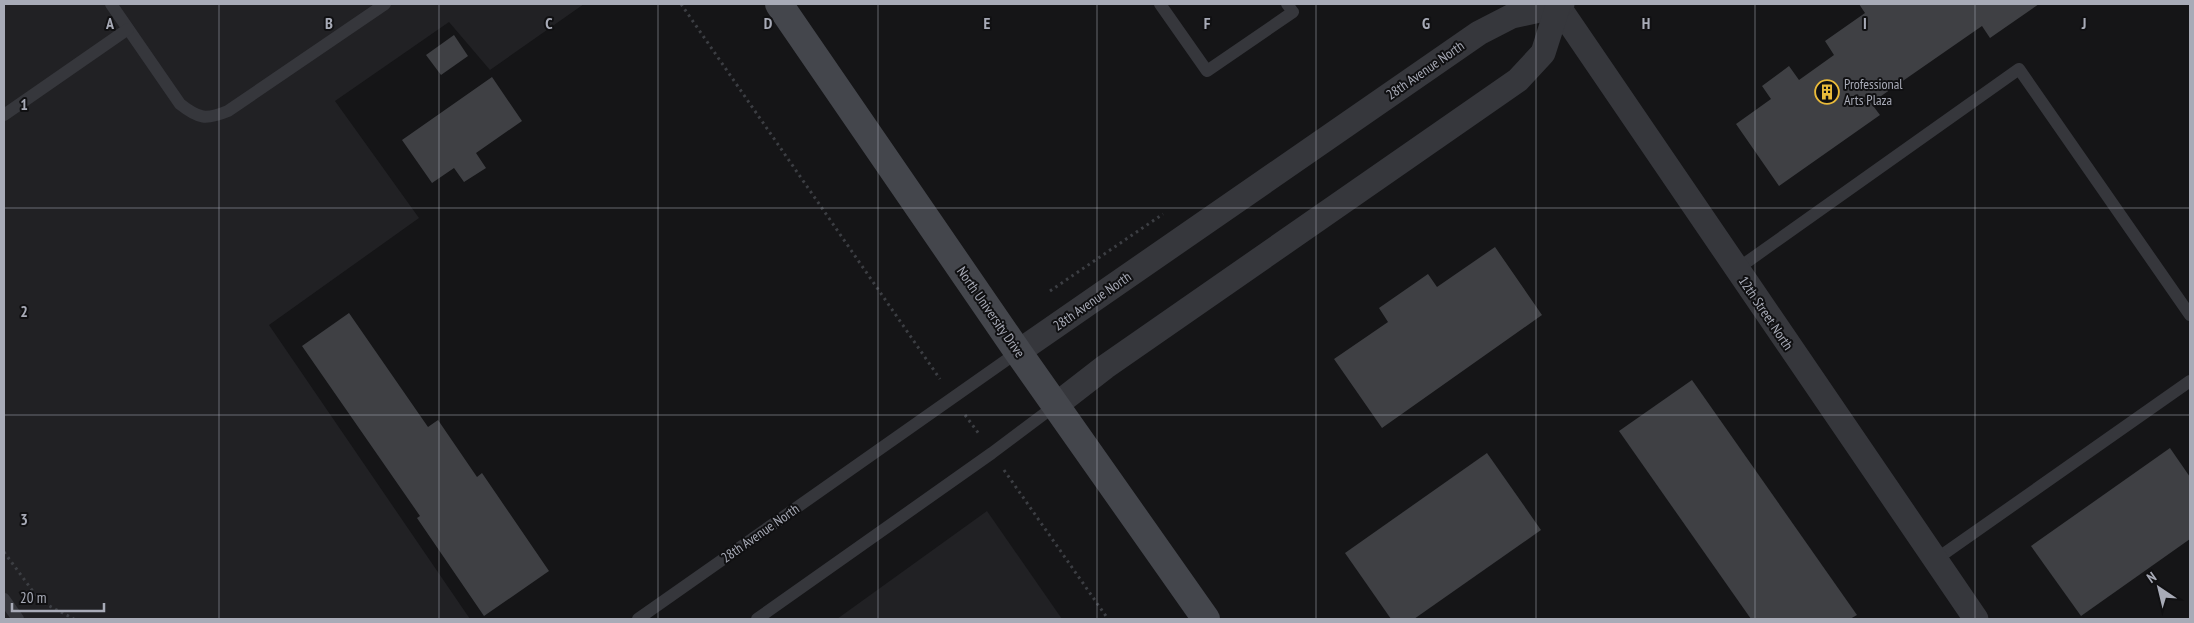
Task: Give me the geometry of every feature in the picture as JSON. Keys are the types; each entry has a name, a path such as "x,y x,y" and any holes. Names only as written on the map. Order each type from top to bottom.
{"main road":[{"name":"North University Drive","path":"778,4 1018,352 1206,619"}],"street":[{"name":"28th Avenue North","path":"1018,352 1479,33 1512,16 1559,5"},
{"name":"12th Street North","path":"1559,5 1736,269 1976,619"},
{"path":"1056,405 1104,367 1518,80 1543,54 1559,5"}],"lane":[{"path":"111,4 180,104 195,115 212,118 228,111 385,4"},
{"path":"1160,4 1207,71 1293,12 1287,4"},
{"path":"4,115 128,29"},
{"path":"1736,269 2019,70 2190,315"},
{"name":"28th Avenue North","path":"638,619 954,399 1018,352"},
{"path":"1935,560 2190,381"},
{"path":"757,619 992,453 1056,405"},
{"path":"4,598 18,619"}],"path":[{"path":"681,4 1108,619"},
{"path":"4,552 40,600 74,619"}],"shaded area":[{"path":"4,4 584,4 490,70 449,22 335,101 419,218 269,325 470,619 4,619"},
{"path":"987,511 1062,619 837,619"}],"building":[{"name":"Professional Arts Plaza","path":"1859,4 2039,4 1990,38 1982,26 1871,103 1880,115 1779,186 1736,124 1771,99 1762,86 1789,66 1799,80 1834,55 1825,41 1865,13"},
{"path":"454,35 468,56 441,75 426,55"},
{"path":"492,77 522,121 476,153 486,168 464,182 454,168 432,183 402,140"},
{"path":"1495,247 1542,315 1382,428 1334,359 1388,322 1379,308 1428,274 1437,287"},
{"path":"349,313 428,427 438,420 477,477 482,473 549,571 484,616 417,518 420,516 302,346"},
{"path":"1692,380 1857,615 1850,619 1751,619 1619,431"},
{"path":"2170,448 2190,477 2190,539 2081,616 2031,546"},
{"path":"1487,453 1541,530 1414,619 1391,619 1345,553"}],"place":[{"name":"Professional Arts Plaza","path":"1827,92"}]}
